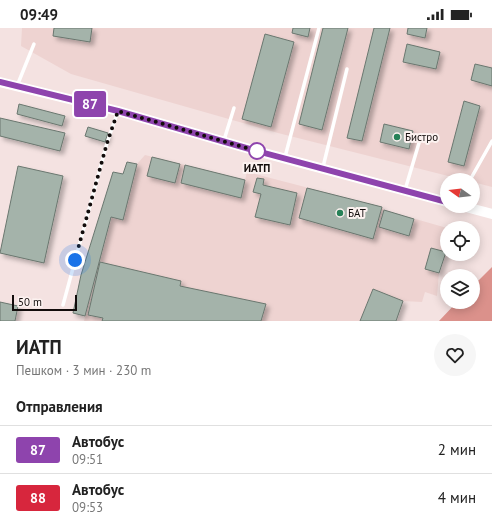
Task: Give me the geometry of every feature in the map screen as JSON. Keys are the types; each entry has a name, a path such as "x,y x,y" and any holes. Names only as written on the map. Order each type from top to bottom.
{"street":[{"path":"0,82 118,111 224,142 440,200"},
{"path":"480,211 492,214"}],"lane":[{"path":"285,158 319,28"},
{"path":"17,86 34,44"},
{"path":"322,168 347,69"},
{"path":"224,142 234,108"},
{"path":"63,305 107,143 118,111"},
{"path":"474,173 492,140"},
{"path":"405,191 418,143"}],"shaded area":[{"path":"22,28 492,28 492,187 480,184 480,173 440,174 278,133 71,74 21,46"},
{"path":"145,155 245,180 247,172 382,207 384,210 440,226 440,261 443,261 439,273 437,296 425,292 422,302 403,301 396,321 84,321 111,217 137,164"},
{"path":"492,267 492,321 439,321 450,309 480,309 480,279"}],"building":[{"path":"54,28 92,28 90,42 53,36"},
{"path":"293,28 310,28 308,37 292,33"},
{"path":"323,28 348,28 322,130 299,124"},
{"path":"374,28 390,28 362,141 347,138"},
{"path":"408,28 427,28 425,38 407,34"},
{"path":"265,34 294,42 271,127 242,119"},
{"path":"407,44 440,52 436,69 403,62"},
{"path":"475,64 492,68 492,86 471,80"},
{"path":"464,101 480,106 464,166 448,162"},
{"path":"19,104 65,116 62,126 17,114"},
{"path":"0,118 65,133 60,151 0,136"},
{"path":"384,124 413,131 409,149 380,142"},
{"path":"88,127 108,133 105,142 85,136"},
{"path":"152,157 180,164 175,183 147,176"},
{"path":"127,162 137,164 123,220 111,217 85,316 73,313 81,275 113,172 123,174"},
{"path":"185,165 245,180 241,198 181,183"},
{"path":"18,166 63,176 44,263 0,253"},
{"path":"257,178 264,179 263,185 297,193 290,225 255,217 261,194 253,192"},
{"name":"БАТ","path":"307,188 382,207 373,239 299,218"},
{"path":"384,210 414,219 409,236 379,227"},
{"path":"431,248 440,250 440,261 443,261 439,273 425,269"},
{"path":"100,262 181,281 180,286 266,304 261,321 102,321 103,318 88,315"},
{"path":"373,289 403,301 396,321 360,321"},
{"path":"0,302 18,306 15,321 0,321"}],"bus line":[{"name":"87","path":"0,82 118,111 253,150 440,200"}],"place":[{"name":"Бистро","path":"397,137"},
{"name":"ИАТП","path":"257,151"},
{"name":"БАТ","path":"340,213"}],"route":[{"path":"75,260 107,143 118,111 257,151"}]}
